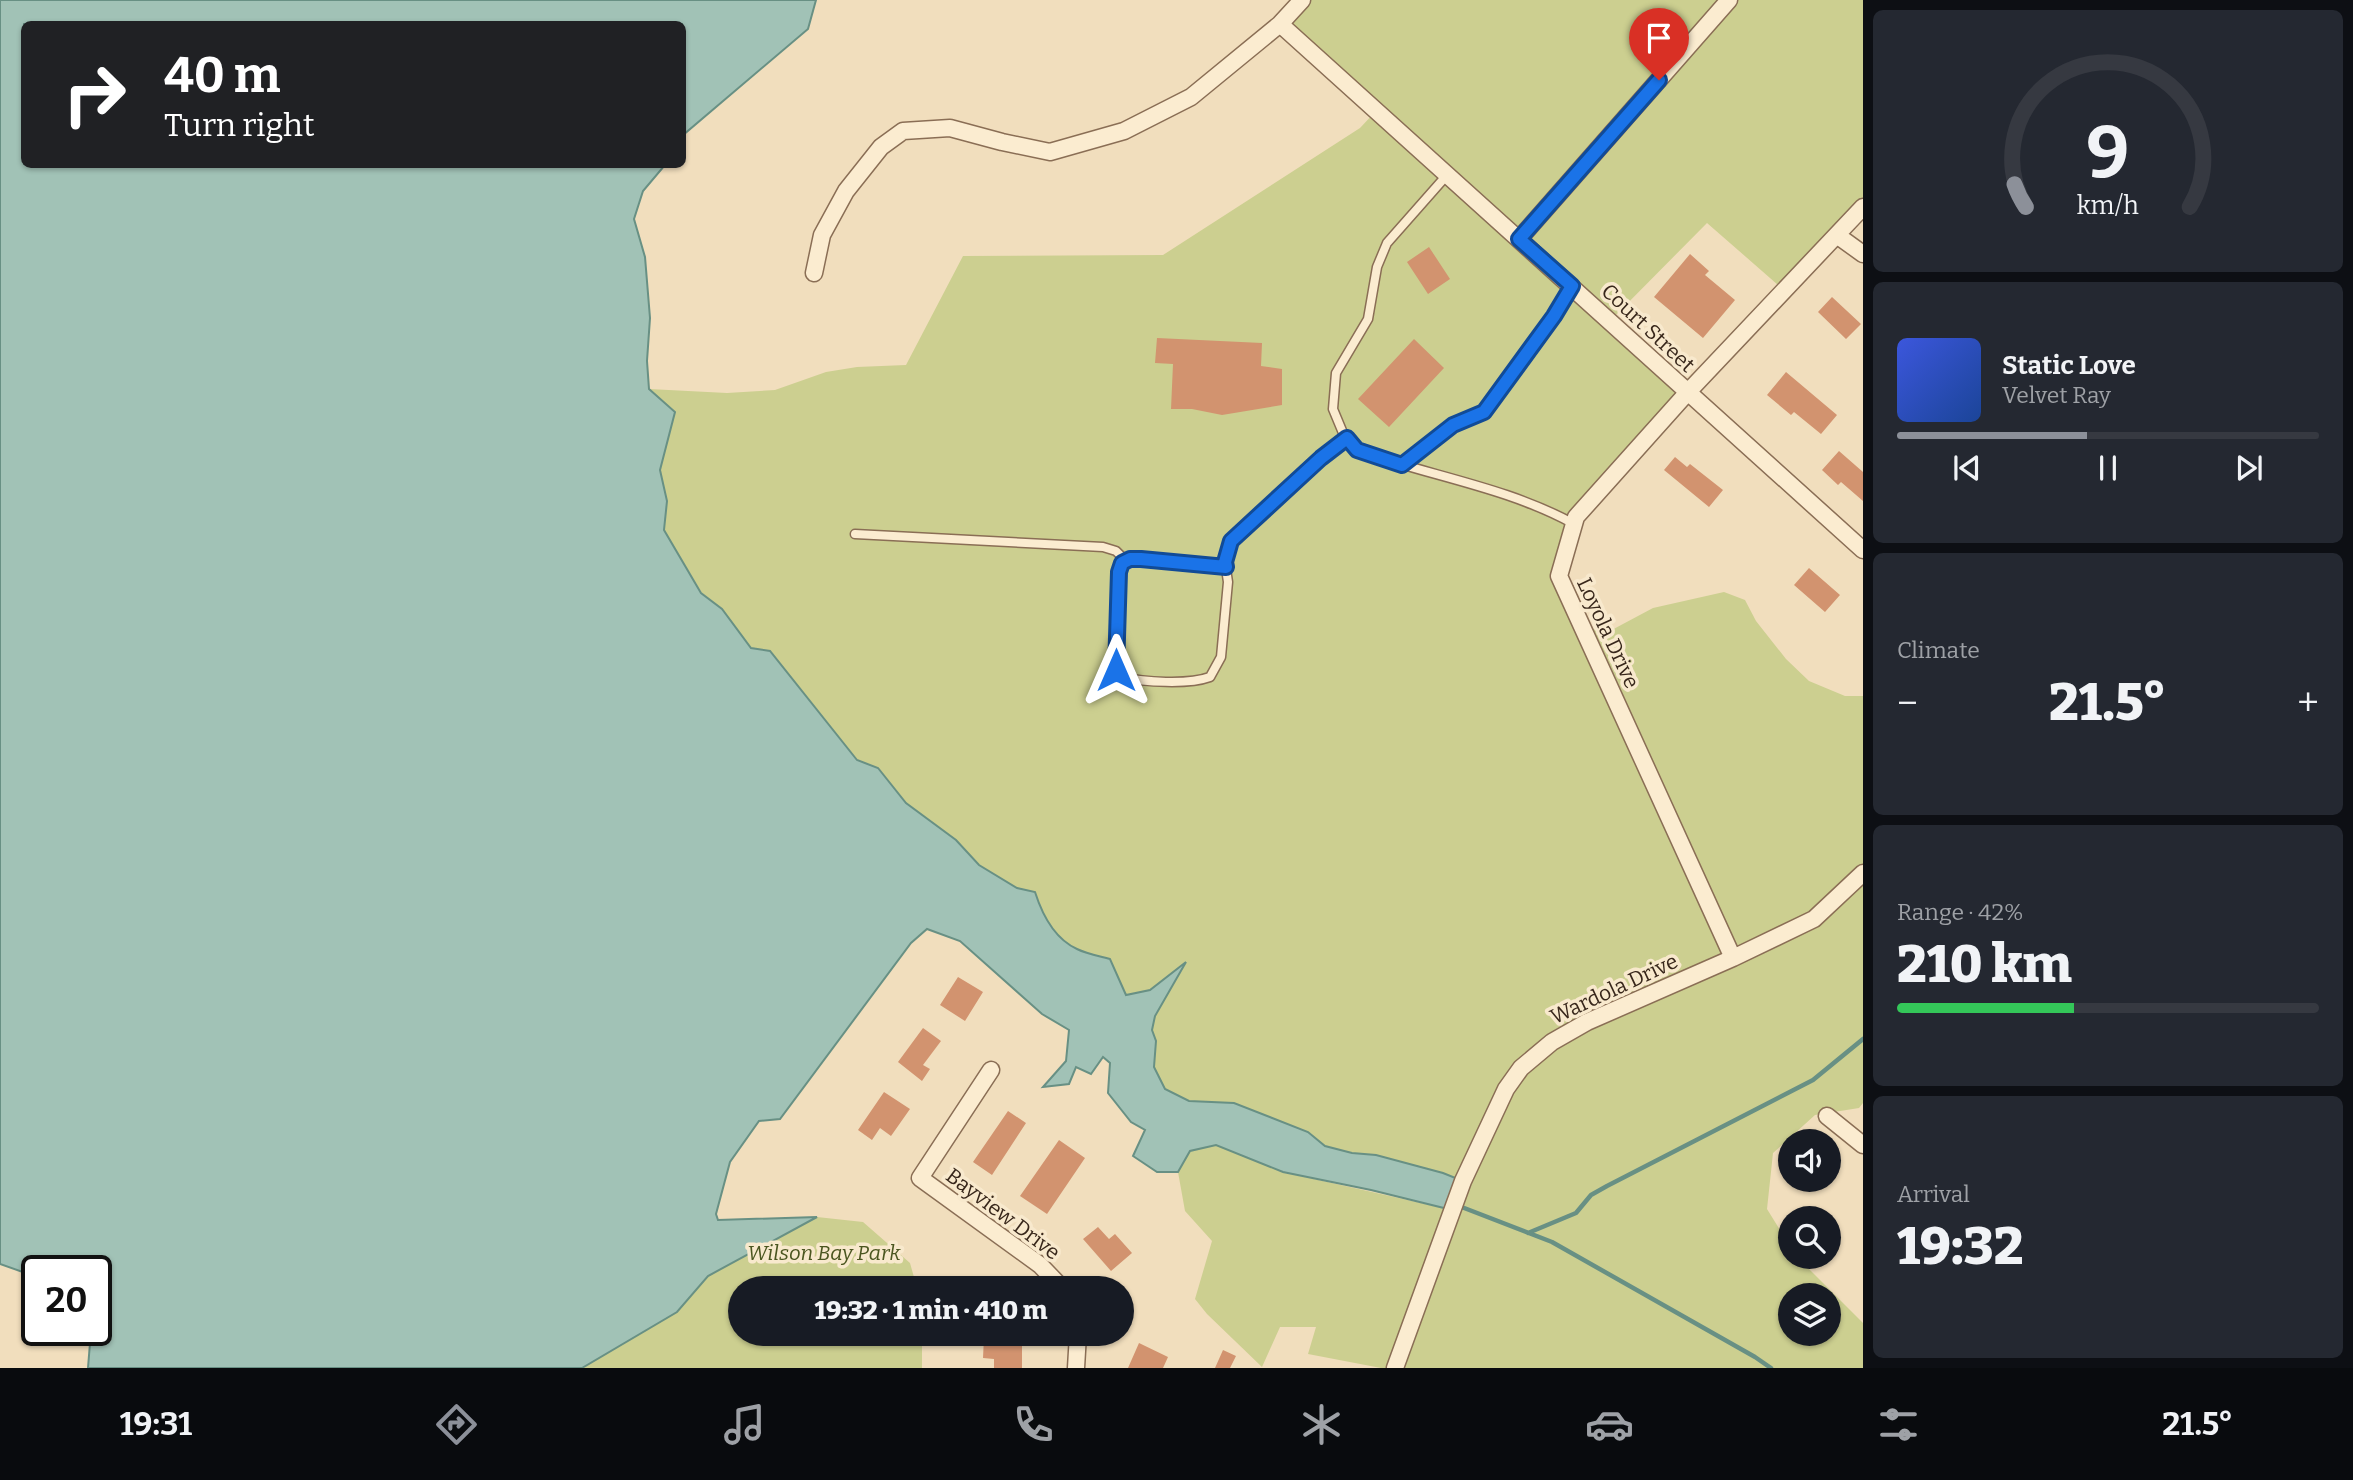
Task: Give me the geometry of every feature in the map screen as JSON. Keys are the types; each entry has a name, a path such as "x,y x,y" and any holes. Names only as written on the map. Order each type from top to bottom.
{"street":[{"path":"814,273 822,235 846,191 881,147 903,131 950,128 1050,152 1124,131 1191,97 1280,24 1302,0"},
{"path":"1519,239 1729,0"},
{"name":"Court Street","path":"1280,24 1863,550"},
{"name":"Loyola Drive","path":"1733,958 1559,576 1576,517 1687,393 1838,236 1863,206"},
{"path":"1838,236 1863,254"},
{"name":"Wardola Drive","path":"1395,1368 1463,1181 1506,1090 1521,1068 1552,1042 1587,1022 1814,919 1863,873"},
{"name":"Bayview Drive","path":"991,1070 920,1178 1040,1265 1051,1276"},
{"path":"1827,1116 1863,1145"},
{"path":"1076,1368 1078,1346"}],"lane":[{"path":"1447,175 1387,243 1377,267 1368,319 1336,373 1333,409 1347,438 1357,450 1499,493 1553,513 1574,524"},
{"path":"1402,465 1453,425 1484,412 1554,316 1572,286"},
{"path":"1226,567 1141,559 1122,563 1119,572 1114,658 1116,670 1121,677 1199,681 1210,677 1221,657 1228,582 1226,567 1225,562 1231,541 1321,458 1347,438"},
{"path":"855,534 1103,547 1116,551 1126,561"}],"green space":[{"path":"1302,0 1863,0 1863,207 1785,291 1707,223 1610,321 1687,393 1576,517 1559,576 1582,627 1608,632 1653,608 1724,592 1745,600 1756,621 1786,659 1809,681 1845,696 1863,696 1863,1103 1859,1108 1815,1115 1800,1129 1778,1129 1778,1148 1773,1153 1767,1209 1778,1227 1778,1269 1809,1269 1823,1283 1778,1283 1778,1346 1841,1346 1841,1301 1863,1323 1863,1368 1381,1368 1308,1354 1316,1327 1280,1327 1262,1367 1195,1299 1212,1241 1185,1211 1178,1172 1190,1151 1216,1145 1283,1172 1452,1210 1376,1155 1352,1153 1325,1146 1308,1132 1234,1103 1188,1101 1165,1089 1154,1067 1156,1041 1152,1031 1155,1016 1185,963 1150,990 1126,996 1110,959 1081,951 1062,939 1041,909 1035,892 1017,888 979,865 956,840 906,803 878,768 857,760 770,651 751,648 722,609 702,593 664,530 667,501 660,470 675,412 649,389 727,393 775,390 826,372 857,367 906,365 963,256 1163,255 1360,128 1376,111 1280,24"},
{"name":"Wilson Bay Park","path":"817,1217 863,1222 910,1263 914,1276 728,1276 728,1346 922,1346 922,1368 582,1368 677,1312 708,1276"}],"water":[{"path":"0,0 816,0 808,29 686,132 686,21 21,21 21,168 662,168 643,191 634,219 645,257 650,318 647,361 649,389 675,412 660,470 667,501 664,530 701,593 722,609 751,648 770,651 857,760 878,768 906,803 956,840 979,865 1017,888 1035,892 1050,925 1069,945 1110,959 1126,995 1150,990 1186,962 1155,1016 1152,1030 1156,1041 1154,1067 1165,1089 1189,1101 1234,1103 1308,1132 1325,1146 1352,1153 1376,1155 1463,1181 1452,1210 1283,1172 1216,1145 1190,1151 1178,1172 1157,1172 1133,1156 1145,1130 1131,1122 1108,1093 1110,1063 1103,1057 1091,1074 1076,1067 1069,1084 1043,1087 1066,1061 1069,1030 1042,1014 960,941 927,929 911,943 780,1119 759,1121 730,1162 716,1214 718,1220 817,1217 708,1276 677,1312 582,1368 88,1368 90,1346 112,1346 112,1255 21,1255 21,1271 0,1264"}],"building":[{"path":"1429,247 1450,279 1428,294 1407,262"},
{"path":"1690,254 1709,271 1705,275 1735,300 1703,338 1654,297"},
{"path":"1832,297 1861,324 1846,339 1818,312"},
{"path":"1157,338 1262,343 1261,366 1282,369 1282,405 1222,415 1192,409 1171,409 1173,364 1155,363"},
{"path":"1414,339 1444,368 1389,427 1358,399"},
{"path":"1786,372 1837,415 1821,434 1794,412 1791,415 1767,395"},
{"path":"1839,451 1863,472 1863,501 1841,482 1838,485 1822,470"},
{"path":"1675,457 1687,467 1690,464 1723,490 1709,507 1664,470"},
{"path":"1809,568 1840,595 1825,612 1794,585"},
{"path":"958,977 983,992 965,1021 940,1005"},
{"path":"923,1028 941,1041 923,1065 930,1069 922,1081 898,1062"},
{"path":"884,1092 910,1109 891,1136 880,1128 872,1140 858,1130"},
{"path":"1008,1111 1026,1123 992,1175 973,1162"},
{"path":"1059,1140 1085,1158 1047,1214 1020,1196"},
{"path":"1098,1227 1109,1239 1115,1234 1132,1253 1111,1271 1083,1239"},
{"path":"1139,1343 1168,1357 1163,1368 1128,1368"},
{"path":"984,1346 1022,1346 1022,1368 994,1368 994,1359 983,1358"},
{"path":"1223,1350 1236,1356 1230,1368 1215,1368"}],"waterway":[{"path":"1528,1233 1576,1213 1591,1195 1607,1186 1813,1080 1863,1039"},
{"path":"1459,1206 1552,1242 1771,1368"}],"route":[{"path":"1116,670 1114,658 1119,572 1122,563 1130,559 1141,559 1226,567 1231,541 1321,458 1347,438 1357,450 1402,465 1453,425 1484,412 1554,316 1572,286 1519,239 1659,80"}]}
